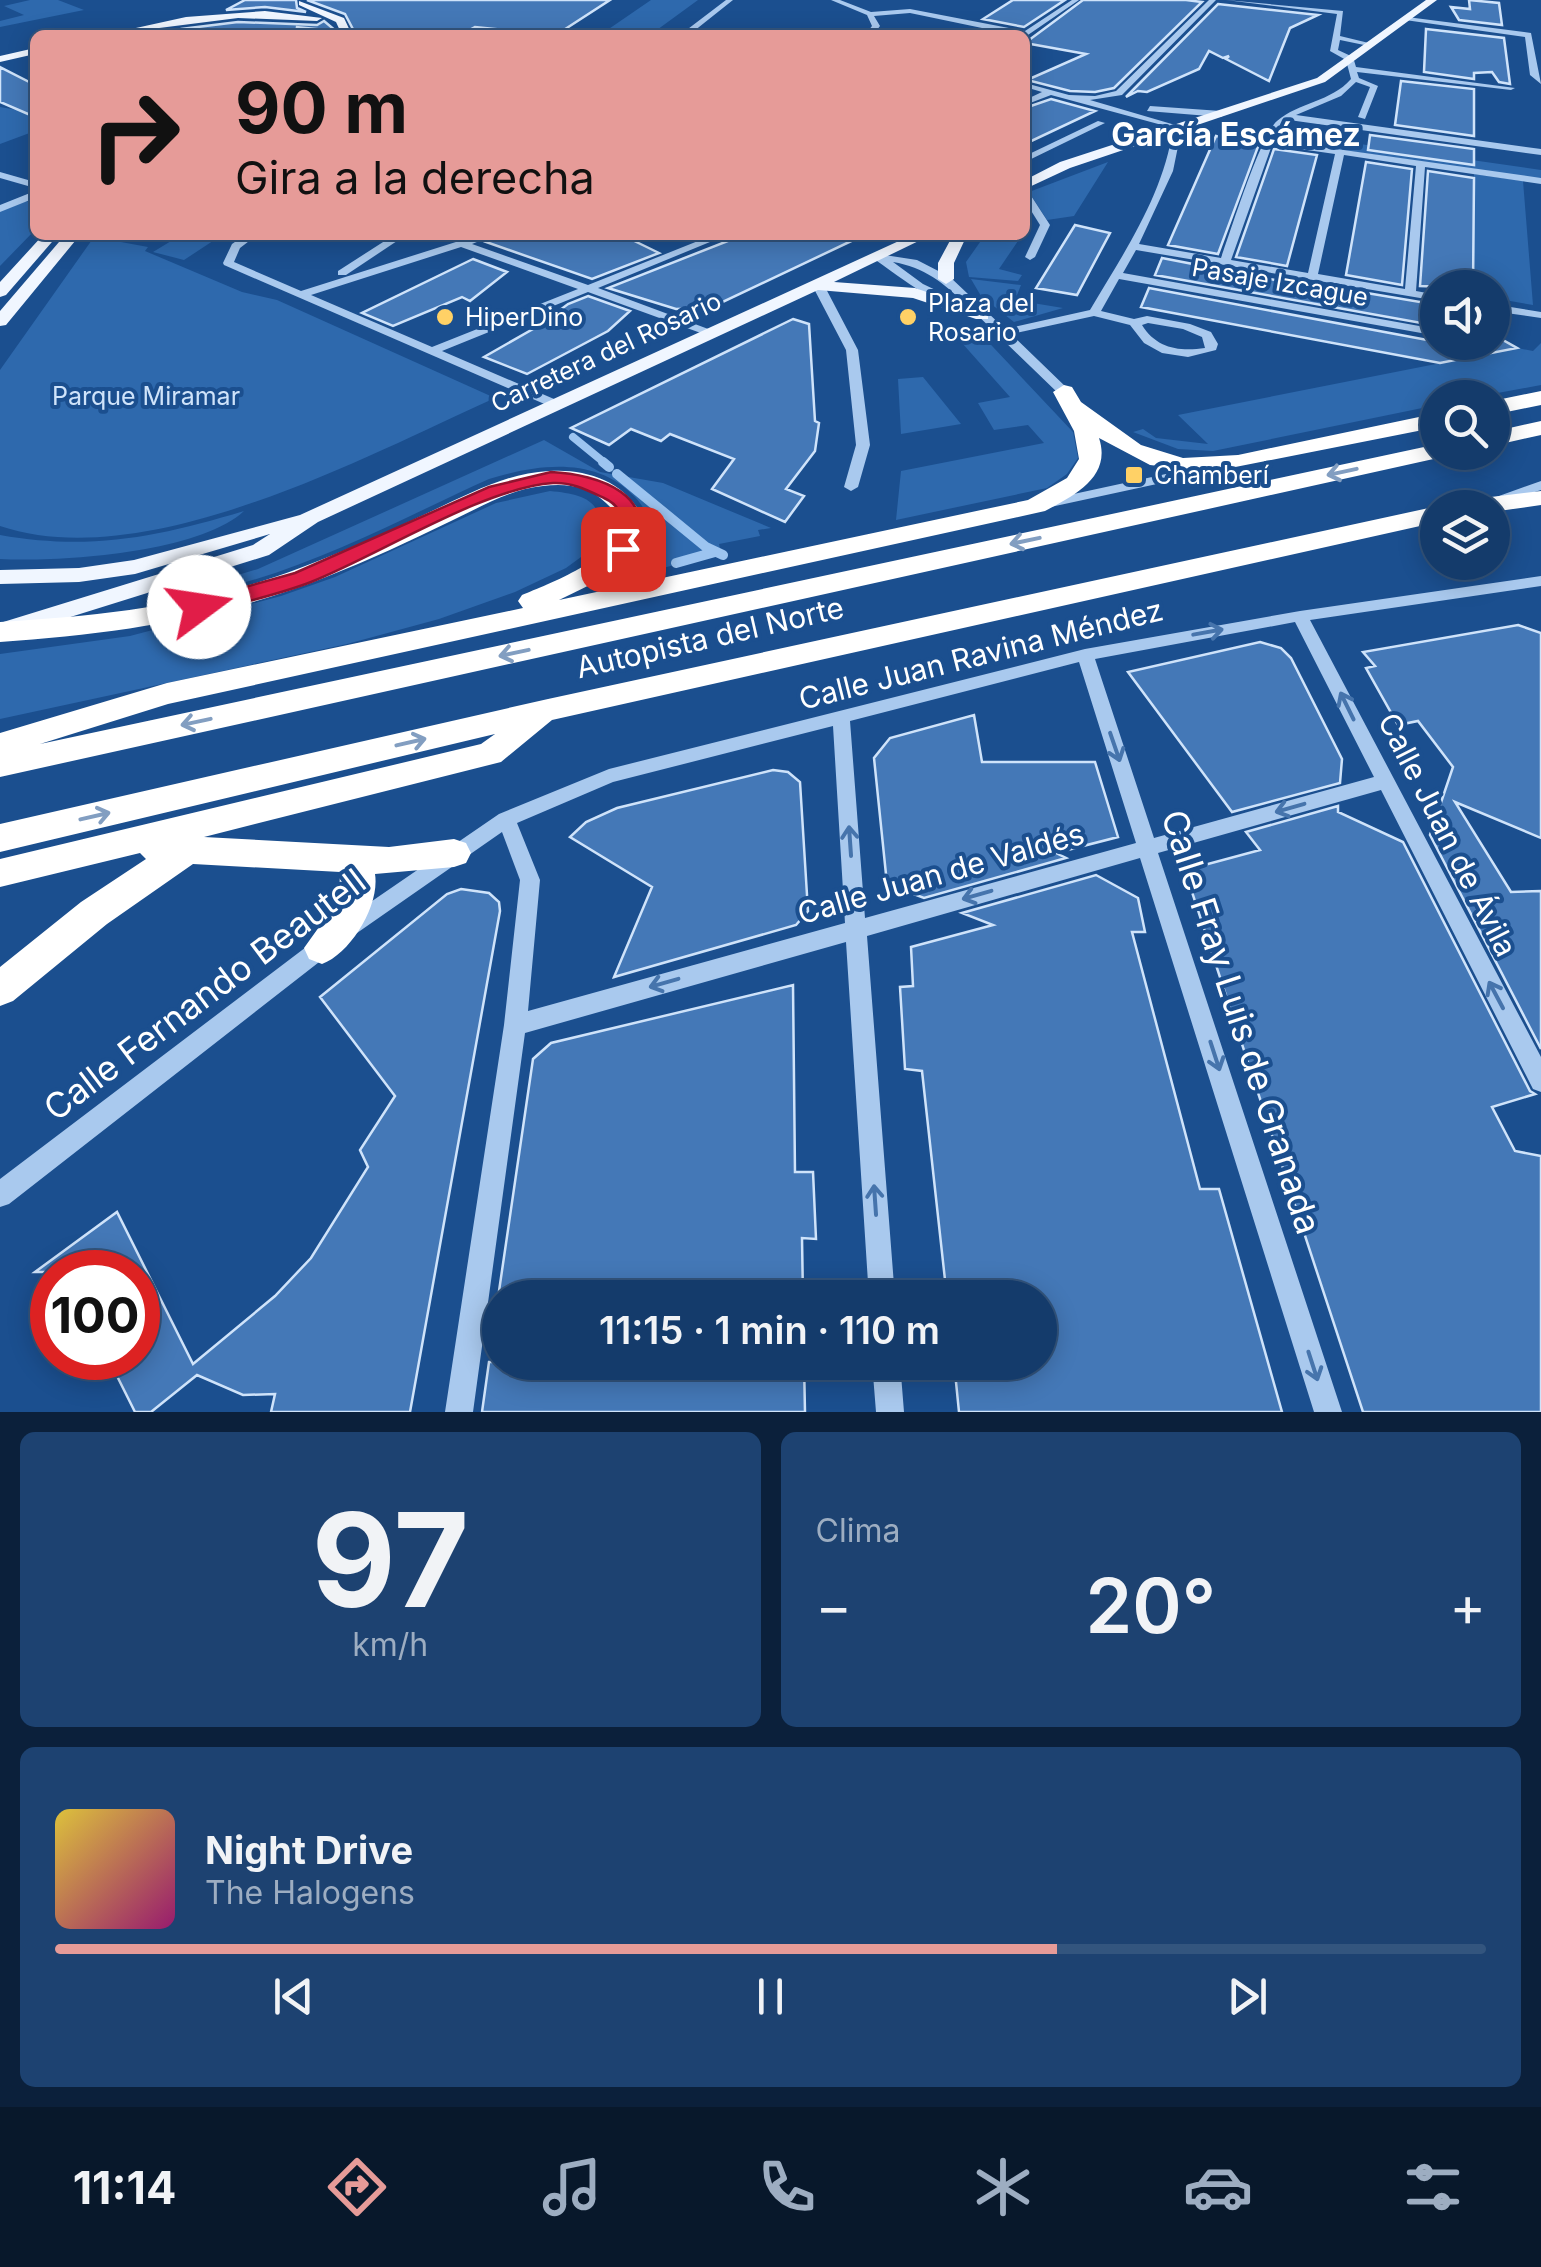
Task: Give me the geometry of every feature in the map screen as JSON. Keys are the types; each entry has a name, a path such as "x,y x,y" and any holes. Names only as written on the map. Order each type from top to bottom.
{"highway":[{"path":"1064,392 1122,445 1166,461 1212,468 1420,424"},
{"path":"0,745 167,694 1036,506 1062,494 1094,457 1086,430 1064,392"},
{"path":"1510,404 1541,398"},
{"path":"1510,435 1541,428"},
{"name":"Autopista del Norte","path":"0,765 1420,455"},
{"path":"0,632 96,626 233,599 302,578 521,482 577,478 620,498 631,514 632,530 623,549 605,567 572,585 460,631"},
{"path":"1510,502 1541,498"},
{"name":"Autopista del Norte","path":"0,838 548,710 1420,518"},
{"path":"712,610 888,539"},
{"path":"0,873 490,754 548,710"},
{"path":"0,989 94,913 188,849 258,812"},
{"path":"106,848 389,861 454,852"},
{"path":"322,948 360,894 362,877 350,859"}],"main road":[{"path":"282,0 295,0 340,20 345,30"},
{"path":"1030,186 1065,165 1353,69 1370,44 1432,0"},
{"path":"114,30 263,1 316,18 329,29"},
{"path":"128,30 230,2"},
{"path":"187,15 200,3"},
{"path":"187,15 316,18"},
{"path":"0,57 30,50"},
{"path":"0,292 47,240"},
{"path":"0,321 69,240"},
{"name":"Carretera del Rosario","path":"0,632 262,550 310,517 913,240"},
{"path":"946,279 946,263 958,240"},
{"path":"818,285 915,293 982,316"},
{"name":"Carretera del Rosario","path":"0,577 135,567 264,526 310,517"},
{"path":"0,565 67,564 188,551"}],"street":[{"path":"691,30 730,0"},
{"path":"834,0 870,14 910,10 1007,30"},
{"path":"1030,31 1076,0"},
{"path":"1123,96 1213,0"},
{"path":"1228,0 1341,12 1334,51 1374,86 1362,116"},
{"path":"870,14 876,26 873,30"},
{"path":"1407,19 1528,35 1534,76 1541,82"},
{"path":"1337,37 1370,44"},
{"path":"1353,69 1511,88"},
{"path":"1225,262 1269,142 1283,116 1352,85 1353,69"},
{"path":"1030,86 1178,127"},
{"path":"1030,101 1050,92"},
{"path":"1094,313 1132,246 1178,148 1176,118 1139,110 1123,96"},
{"path":"1068,97 1123,96 1154,110 1221,114"},
{"path":"1126,112 1138,124 1142,138"},
{"path":"1283,116 1541,152"},
{"path":"1030,157 1102,123"},
{"path":"1269,142 1541,181"},
{"path":"1312,277 1340,153"},
{"path":"1410,294 1421,164"},
{"path":"0,176 30,184"},
{"path":"0,187 30,185"},
{"path":"0,210 30,196"},
{"path":"1030,198 1046,225 1030,257"},
{"path":"245,240 236,246 228,263 556,405"},
{"path":"302,294 364,262 395,240"},
{"path":"406,240 434,253"},
{"path":"302,294 474,240"},
{"path":"432,351 710,240"},
{"path":"462,244 713,333"},
{"path":"1132,246 1420,295"},
{"path":"878,256 913,262 946,279 1064,392"},
{"path":"878,256 919,286 982,316"},
{"path":"364,262 381,270"},
{"name":"Pasaje Izcague","path":"1116,276 1420,330"},
{"path":"818,285 852,350 863,445 851,487"},
{"path":"1510,310 1541,315"},
{"path":"1001,333 1094,313 1136,323 1147,319 1198,330 1212,344 1210,350 1169,351 1150,344 1136,323"},
{"path":"1036,506 1212,468"},
{"path":"1510,495 1541,486"},
{"name":"Calle Juan Ravina Méndez","path":"454,852 506,819 610,776 1084,655 1300,616 1541,581"},
{"name":"Calle Juan de Ávila","path":"1300,616 1541,1081"},
{"name":"Calle Fray Luis de Granada","path":"1084,655 1328,1412"},
{"path":"842,719 881,1280"},
{"name":"Calle Juan de Valdés","path":"515,1025 1384,782"},
{"path":"459,1412 515,1025 530,880 506,819"},
{"name":"Calle Fernando Beautell","path":"0,1195 454,852"},
{"path":"887,1380 890,1412"}],"green space":[{"path":"30,0 58,0 84,10 0,27 0,21 24,15 4,6"},
{"path":"651,0 698,0 657,30 607,30"},
{"path":"0,107 30,112 30,133 0,144"},
{"path":"1309,125 1311,137 1541,170 1541,179 1281,141 1287,129"},
{"path":"1108,162 1074,216 1047,220 1030,192"},
{"path":"1474,174 1523,181 1533,305 1510,301 1510,270 1473,270"},
{"path":"30,202 30,235 0,266 0,209"},
{"name":"Parque Miramar","path":"92,240 110,240 148,247 145,251 242,292 277,300 495,398 318,478 252,503 186,523 120,535 58,537 0,526 0,370"},
{"path":"173,240 214,240 184,260 153,252"},
{"path":"981,240 1019,240 999,269 1022,275 1018,281 969,277 966,262"},
{"path":"971,279 1021,285 1015,300 1063,308 1014,322 981,296"},
{"path":"977,330 1073,432 1078,458 1067,474 1047,488 896,520 901,471 1044,443 1028,425 994,430 978,403 1010,397 954,334"},
{"path":"1541,343 1541,385 1510,391 1510,380 1420,380 1420,408 1213,451 1178,449 1133,432 1143,429 1156,438 1208,444 1178,415 1456,360 1510,360 1510,349 1517,348 1533,351"},
{"path":"923,377 961,424 901,434 898,379"},
{"path":"544,440 600,472 663,483 771,528 758,530 760,536 719,544 721,553 593,586 640,550 648,533 646,514 635,497 603,475 585,469 546,467 489,479 291,568 208,591 168,596 258,569"},
{"path":"550,491 586,499 597,510 604,529 592,549 566,568 515,592 439,619 347,644 0,719 0,654 130,636 281,596 335,577 496,503"},
{"path":"244,511 195,537 128,552 58,559 0,559 0,535 64,542 124,539"}],"building":[{"path":"245,0 296,0 297,8 306,12 265,7 226,10"},
{"path":"307,0 610,0 564,30 353,30 345,14"},
{"path":"1013,0 1065,0 1024,27 983,19"},
{"path":"1083,0 1202,2 1114,88 1070,91 1030,81 1086,54 1030,44 1030,39"},
{"path":"1469,0 1499,3 1502,25 1459,20 1451,7 1470,9"},
{"path":"1218,4 1318,15 1290,28 1269,81 1226,59 1229,56 1223,58 1209,51 1199,69 1126,97"},
{"path":"324,21 335,30 179,30 238,22 317,25"},
{"path":"1426,29 1504,38 1510,84 1499,82 1492,72 1474,73 1474,79 1424,72"},
{"path":"0,67 30,82 30,115 0,102"},
{"path":"1401,81 1474,89 1474,136 1395,125"},
{"path":"1051,99 1095,111 1030,142 1030,106"},
{"path":"1370,135 1474,149 1474,165 1368,150"},
{"path":"1216,136 1259,144 1218,254 1168,245"},
{"path":"1274,149 1317,155 1287,266 1236,257"},
{"path":"1366,162 1412,169 1402,285 1346,275"},
{"path":"1428,171 1474,178 1473,270 1421,270"},
{"path":"1075,225 1110,233 1077,295 1036,288"},
{"path":"632,240 659,253 592,279 486,242"},
{"path":"730,240 853,240 710,308 676,309 608,288"},
{"path":"1162,258 1342,293 1343,289 1420,302 1420,323 1155,275"},
{"path":"473,259 507,272 470,301 462,297 393,326 362,313"},
{"path":"1149,288 1420,339 1420,359 1141,307"},
{"path":"588,296 630,311 608,331 527,374 484,357 568,304"},
{"path":"793,319 809,324 815,421 819,423 815,451 786,489 804,496 785,522 712,489 734,459 670,434 661,441 631,429 609,445 571,428"},
{"path":"1518,625 1541,633 1541,838 1455,802 1511,892 1541,891 1541,1049 1430,835 1453,767 1418,721 1398,725 1366,668 1375,666 1363,652"},
{"path":"1260,642 1281,648 1291,658 1342,759 1340,783 1232,812 1128,672"},
{"path":"974,715 982,762 1095,762 1118,837 1056,853 1066,858 924,898 887,884 874,758 890,738"},
{"path":"773,770 788,772 800,782 808,911 796,925 614,977 652,887 570,837 586,822 617,808"},
{"path":"1338,806 1338,812 1403,842 1530,1091 1535,1094 1492,1107 1515,1151 1541,1156 1541,1412 1363,1412 1189,883 1193,868 1260,850 1246,832"},
{"path":"1096,875 1138,898 1145,932 1132,932 1200,1189 1219,1189 1282,1412 959,1412 956,1380 1057,1380 1057,1280 945,1280 922,1071 905,1069 900,987 913,986 911,947 993,925 962,913"},
{"path":"461,889 489,893 499,902 500,911 410,1412 271,1412 275,1394 243,1395 197,1375 151,1412 135,1412 119,1380 160,1380 160,1298 193,1364 275,1296 311,1258 368,1167 360,1150 395,1096 320,997 447,894"},
{"path":"793,985 795,1172 813,1172 816,1239 802,1238 803,1280 501,1280 533,1059 551,1043"},
{"path":"117,1212 136,1250 65,1250"},
{"path":"486,1380 804,1380 805,1412 482,1412"}],"waterway":[{"path":"573,437 606,464"},
{"path":"603,462 609,467"},
{"path":"617,474 706,547 723,555"},
{"path":"676,563 715,552"}],"place":[{"name":"HiperDino","path":"445,317"},
{"name":"Plaza del Rosario","path":"908,317"},
{"name":"Chamberí","path":"1134,475"}],"district":[{"name":"García Escámez","path":"1236,135"}],"route":[{"path":"199,607 302,578 521,482 577,478 620,498 631,514 632,530 623,549"}]}
